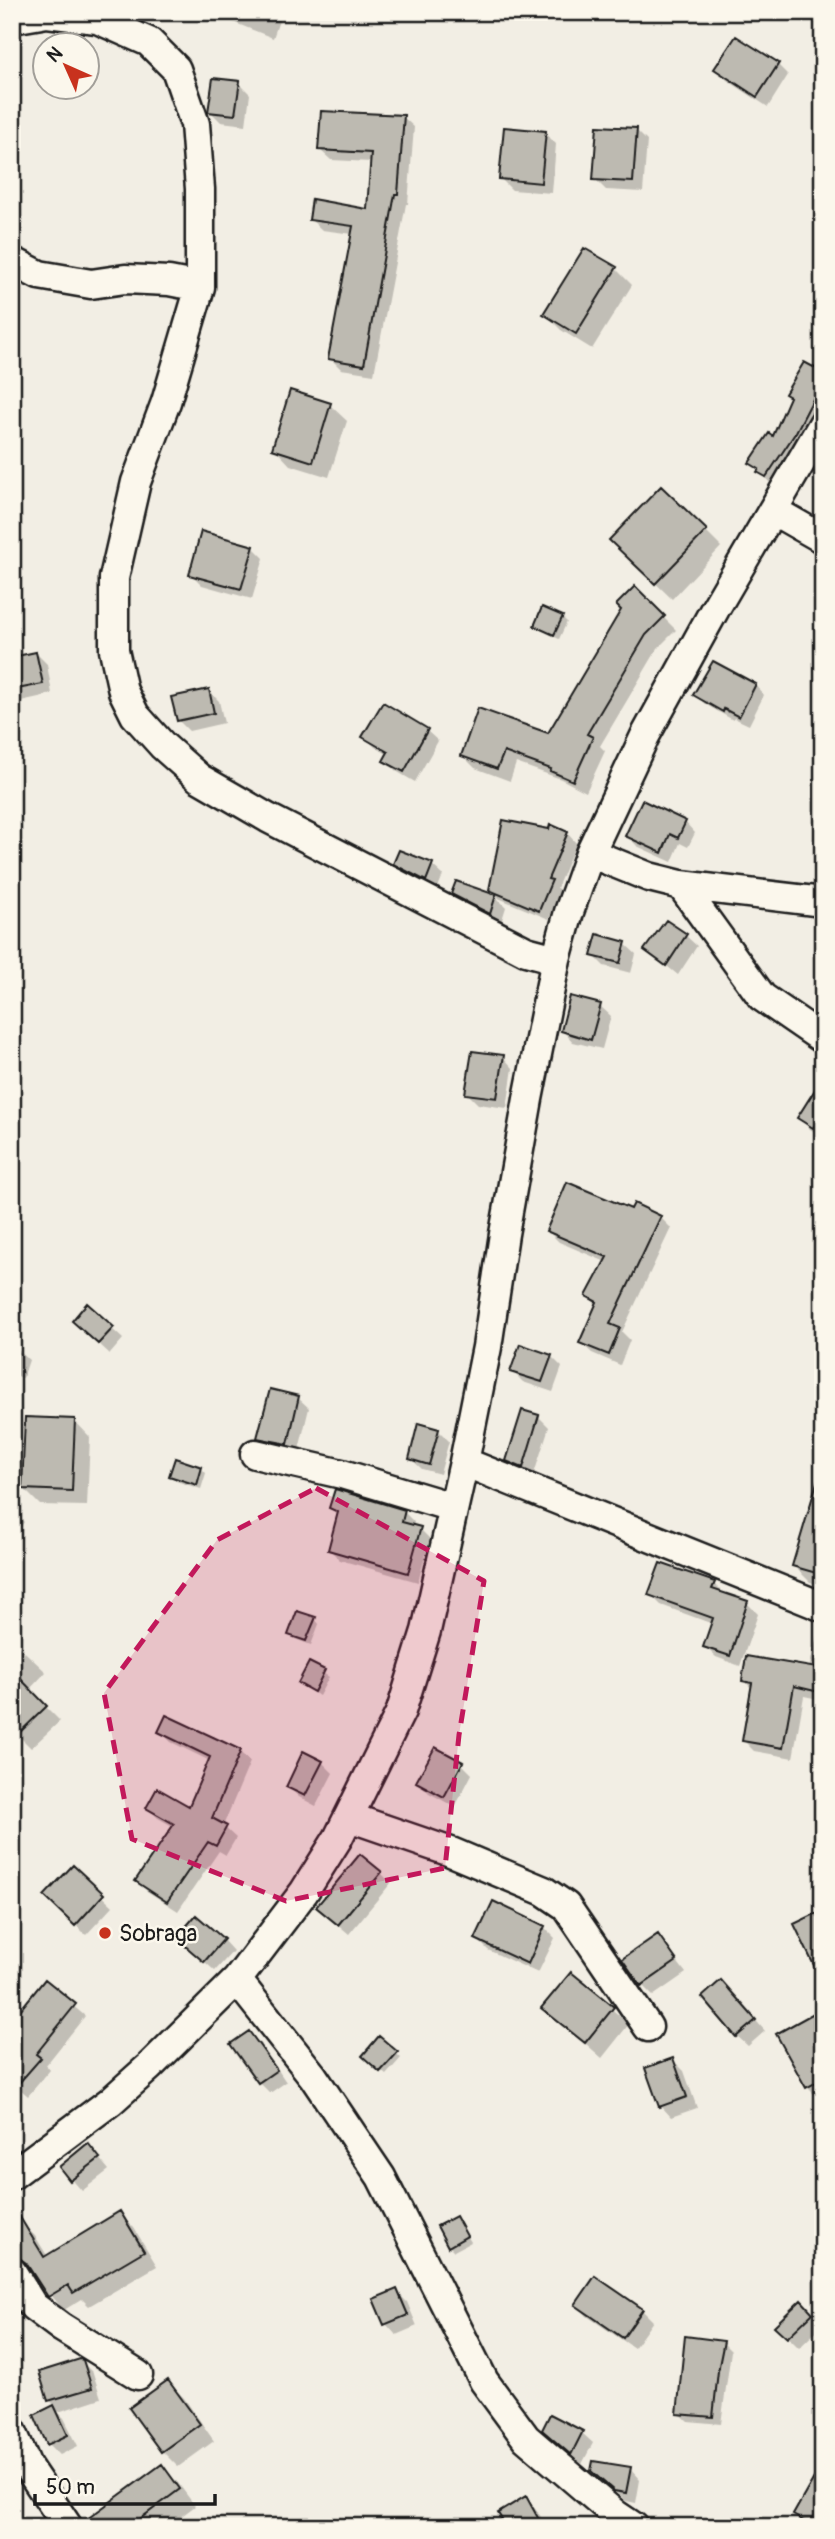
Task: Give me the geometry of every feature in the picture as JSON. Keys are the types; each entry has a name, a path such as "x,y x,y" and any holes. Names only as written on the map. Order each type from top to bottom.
{"street":[{"path":"12,19 47,13 97,19 149,42 176,69 195,124 200,190 200,288 166,402 136,482 114,578 114,650 123,691 135,715 163,746 199,778 268,818 526,951 556,959"},
{"path":"12,261 39,275 91,284 125,279 169,281 200,288"},
{"path":"12,2175 111,2101 237,1980 304,1892 349,1817 401,1711 426,1632 464,1462 556,959 569,912 590,853 645,736 715,609 823,424"},
{"path":"774,510 823,539"},
{"path":"590,853 649,877 681,885 823,902"},
{"path":"681,885 762,997 823,1039"},
{"path":"255,1454 342,1474 452,1507"},
{"path":"464,1462 823,1607"},
{"path":"349,1817 451,1852 544,1891 566,1906 648,2027"},
{"path":"237,1980 313,2076 382,2177 484,2381 526,2438 616,2515 634,2527"},
{"path":"12,2272 33,2306 61,2327 138,2375"},
{"path":"12,2431 27,2466 68,2527"}],"highlighted area":[{"path":"316,1488 484,1581 459,1735 445,1868 286,1901 132,1839 104,1693 217,1540"}],"building":[{"path":"736,36 779,63 757,97 714,69"},
{"path":"213,78 240,81 235,115 208,112"},
{"path":"321,111 404,115 398,194 395,194 364,365 328,359 353,226 309,220 312,199 367,209 371,153 318,150"},
{"path":"597,126 637,128 633,182 593,180"},
{"path":"504,127 546,131 541,183 499,179"},
{"path":"584,248 617,267 576,334 543,314"},
{"path":"804,362 823,372 823,380 796,432 766,477 749,463 769,433 773,436 790,397 785,394"},
{"path":"290,390 331,403 313,462 272,449"},
{"path":"661,486 707,530 655,584 609,540"},
{"path":"201,531 254,546 241,589 189,575"},
{"path":"635,586 665,616 646,635 587,734 593,737 573,781 550,771 551,769 504,752 497,769 461,756 478,708 548,733 621,610 616,605"},
{"path":"542,607 563,616 554,635 534,626"},
{"path":"36,652 43,684 12,690 12,657"},
{"path":"713,661 756,684 739,717 724,709 723,712 693,695"},
{"path":"209,689 214,713 177,721 171,697"},
{"path":"383,702 428,729 404,772 383,761 388,752 362,737"},
{"path":"642,800 686,821 678,838 670,834 662,853 625,836"},
{"path":"503,820 549,829 550,824 568,832 548,879 552,880 539,911 489,890"},
{"path":"399,850 433,863 426,881 393,864"},
{"path":"456,881 496,895 490,914 451,894"},
{"path":"666,920 687,934 666,966 644,950"},
{"path":"597,934 626,942 620,963 591,956"},
{"path":"570,996 601,1004 591,1040 561,1031"},
{"path":"472,1051 504,1055 497,1098 465,1094"},
{"path":"823,1077 823,1113 813,1128 797,1118"},
{"path":"567,1182 631,1209 634,1203 661,1216 610,1324 620,1328 609,1355 579,1343 597,1302 586,1296 607,1257 546,1231"},
{"path":"87,1303 114,1327 98,1344 72,1321"},
{"path":"520,1344 552,1355 542,1382 510,1372"},
{"path":"270,1389 299,1396 288,1444 257,1438"},
{"path":"522,1410 539,1415 523,1468 506,1461"},
{"path":"25,1417 75,1419 72,1491 22,1489"},
{"path":"418,1423 439,1429 429,1465 409,1459"},
{"path":"175,1458 202,1467 197,1485 169,1476"},
{"path":"818,1479 823,1480 823,1575 792,1566"},
{"path":"335,1489 405,1510 402,1522 421,1527 408,1573 328,1550 338,1512 329,1508"},
{"path":"660,1563 715,1582 712,1589 748,1601 730,1656 703,1647 713,1618 648,1595"},
{"path":"297,1611 316,1617 306,1641 288,1635"},
{"path":"746,1656 823,1669 823,1693 794,1686 783,1748 742,1741 752,1683 742,1681"},
{"path":"309,1662 325,1670 314,1692 298,1683"},
{"path":"12,1670 47,1706 12,1740"},
{"path":"166,1715 241,1750 212,1818 227,1826 216,1846 208,1842 167,1902 135,1881 174,1824 146,1808 157,1788 189,1806 210,1757 158,1732"},
{"path":"435,1747 463,1762 444,1797 416,1782"},
{"path":"303,1751 323,1761 305,1796 286,1787"},
{"path":"360,1854 382,1872 338,1925 316,1907"},
{"path":"73,1865 104,1894 75,1926 44,1896"},
{"path":"493,1901 545,1926 528,1964 475,1939"},
{"path":"823,1910 823,1984 794,1924"},
{"path":"196,1915 224,1939 204,1962 176,1938"},
{"path":"658,1934 677,1961 641,1986 622,1959"},
{"path":"571,1972 614,2007 585,2043 541,2008"},
{"path":"45,1979 76,2004 36,2054 41,2058 12,2091 12,2020"},
{"path":"721,1980 756,2020 736,2037 702,1997"},
{"path":"823,2008 823,2079 806,2088 776,2034"},
{"path":"249,2031 277,2070 258,2083 230,2044"},
{"path":"379,2036 398,2052 380,2072 362,2056"},
{"path":"673,2058 687,2097 659,2107 645,2068"},
{"path":"88,2143 100,2158 70,2181 59,2167"},
{"path":"12,2204 44,2257 120,2211 144,2251 73,2293 68,2285 48,2297 26,2263 12,2253"},
{"path":"456,2216 467,2236 448,2247 437,2226"},
{"path":"595,2276 643,2309 623,2338 575,2305"},
{"path":"397,2289 408,2315 384,2325 373,2299"},
{"path":"801,2300 813,2313 787,2338 774,2326"},
{"path":"685,2336 724,2341 713,2417 677,2414"},
{"path":"83,2360 92,2388 48,2401 39,2372"},
{"path":"168,2380 200,2424 161,2452 129,2408"},
{"path":"54,2405 68,2435 47,2445 34,2415"},
{"path":"550,2414 583,2431 571,2455 542,2430"},
{"path":"593,2461 631,2467 626,2493 614,2491 591,2471"},
{"path":"823,2462 823,2527 814,2527 793,2515"},
{"path":"162,2464 180,2489 129,2527 85,2527 83,2522"},
{"path":"526,2496 543,2527 506,2527 498,2513"}],"place":[{"name":"Sobraga","path":"105,1933"}]}
